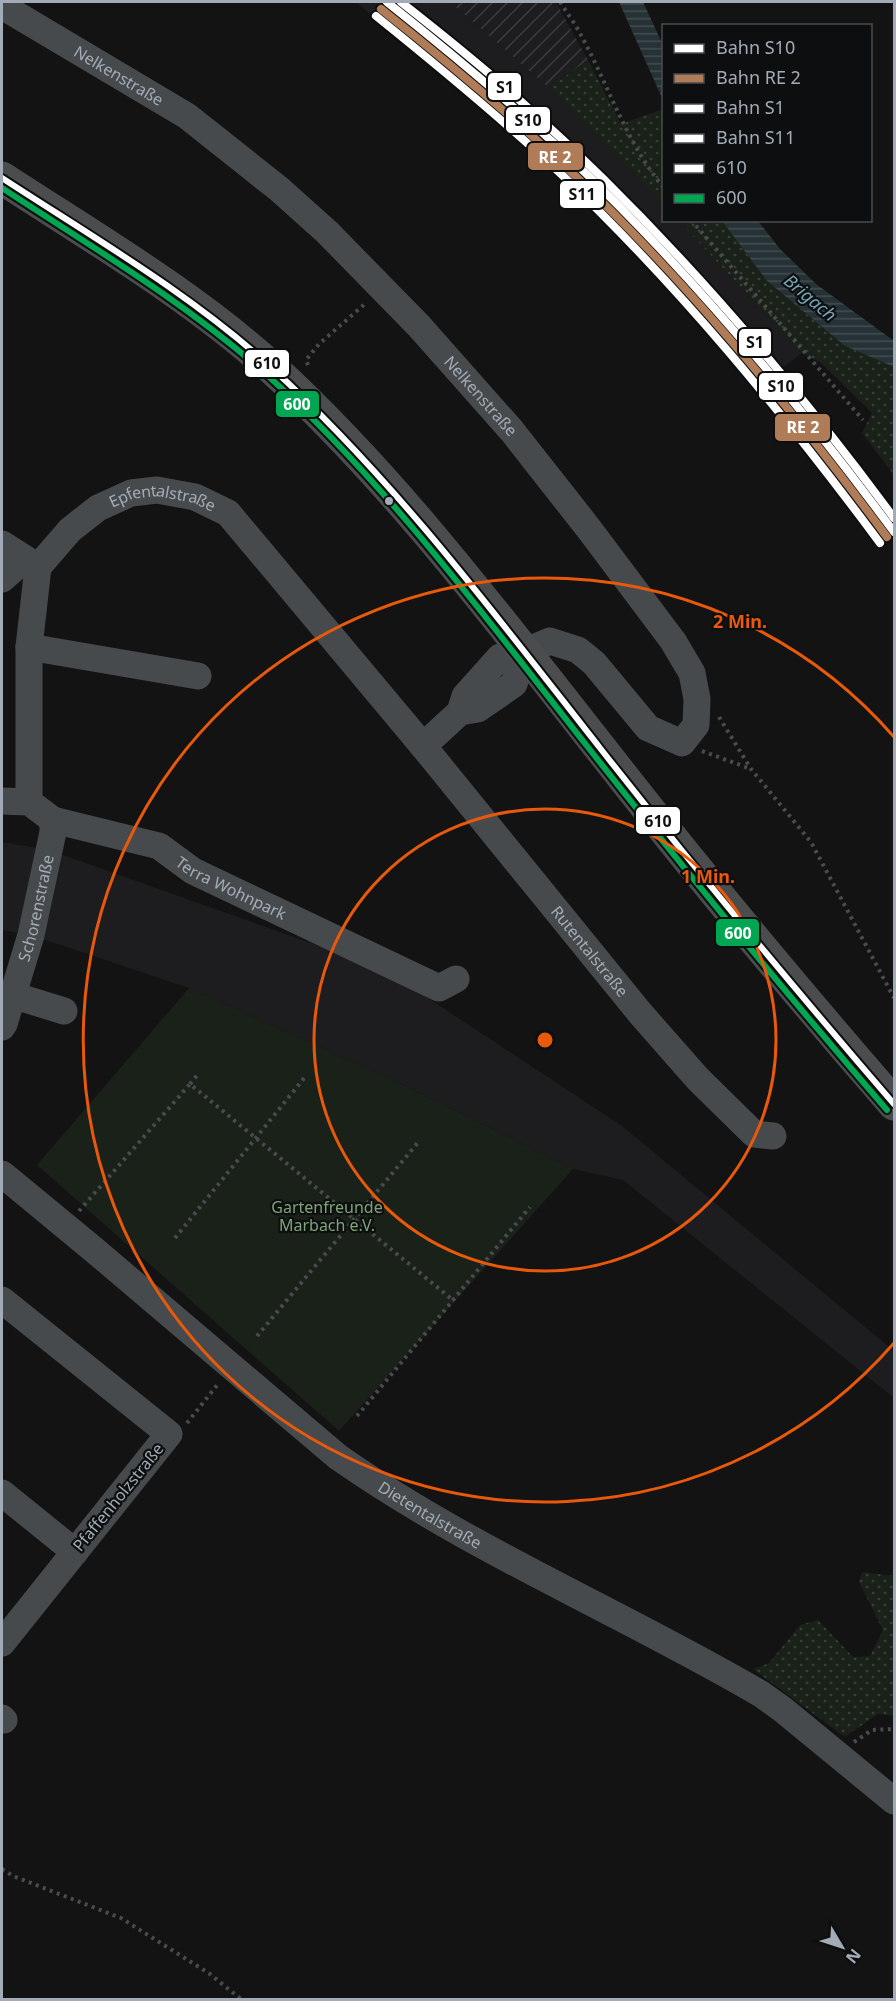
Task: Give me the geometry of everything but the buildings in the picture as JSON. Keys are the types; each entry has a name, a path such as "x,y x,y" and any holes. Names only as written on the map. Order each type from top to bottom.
{"main road":[{"path":"2,178 199,309 270,367 345,440 453,562 689,863 894,1104"}],"street":[{"name":"Nelkenstraße","path":"2,6 187,116 279,189 327,232 419,326 512,430 673,641 692,673 697,699 696,725 682,743"},
{"name":"Epfentalstraße","path":"2,579 32,563 98,508 131,493 157,490 195,497 228,513 423,746"},
{"path":"2,544 32,563 29,647 29,802 2,801"},
{"path":"423,746 460,712 465,696 500,657 524,652 550,641 578,650 594,663 648,728 682,743"},
{"path":"29,647 198,676"},
{"name":"Rutentalstraße","path":"423,746 640,1013 698,1079 754,1134 773,1136"},
{"name":"Terra Wohnpark","path":"29,802 53,820 159,846 193,871 439,988 456,979"},
{"name":"Schorenstraße","path":"2,1027 31,935 53,820"},
{"path":"12,995 64,1011"},
{"name":"Dietentalstraße","path":"2,1174 338,1457 456,1532 761,1694 782,1708 894,1801"},
{"name":"Pfaffenholzstraße","path":"2,1300 169,1434 2,1643"},
{"path":"2,1493 75,1552"}],"path":[{"path":"560,2 582,35 629,133 662,187"},
{"path":"693,222 863,420"},
{"path":"319,344 355,312"},
{"path":"716,711 751,769 811,842 894,998"},
{"path":"682,743 751,769"},
{"path":"65,1226 199,1073"},
{"path":"175,1238 305,1077"},
{"path":"190,1084 454,1301"},
{"path":"257,1336 420,1140"},
{"path":"357,1416 530,1207"},
{"path":"169,1434 181,1430 232,1367"},
{"path":"836,1753 872,1730 894,1729"},
{"path":"2,1869 13,1876 121,1918 210,1974 242,2000"}],"shaded area":[{"path":"356,2 450,2 549,88 662,204 662,222 680,222 802,353 759,386 636,252 505,129"},
{"path":"450,2 556,2 588,60 549,88"},
{"path":"2,842 49,850 384,969 622,1126 894,1351 894,1398 623,1180 573,1169 387,1077 189,988 31,935 2,930"}],"green space":[{"path":"588,60 621,124 662,109 662,204 549,88"},
{"path":"680,222 723,222 767,281 845,346 894,367 894,475 862,433 872,413 820,362 802,353"},
{"name":"Gartenfreunde Marbach e.V.","path":"189,988 387,1077 573,1169 339,1431 37,1165"},
{"path":"862,1572 894,1576 894,1716 878,1714 845,1737 753,1669 769,1663 800,1625 818,1620 853,1657 870,1656 883,1630 859,1582"}],"water":[{"path":"619,2 643,2 662,43 662,98"},
{"name":"Brigach","path":"723,222 759,222 780,249 816,284 894,341 894,367 845,346 767,281"}],"rail line":[{"name":"S10","path":"387,2 480,78 570,158 614,201 699,291 780,385 894,532"},
{"name":"S1","path":"401,2 526,106 577,153 674,252 810,408 894,518"},
{"name":"S11","path":"376,16 469,92 537,152 646,259 767,397 880,543"}],"transit line":[{"path":"381,9 474,85 542,145 651,252 773,391 887,537"},
{"name":"610","path":"2,178 141,268 209,316 273,369 362,457 484,600 708,883 894,1104"},
{"name":"600","path":"2,188 171,299 266,374 310,416 394,506 434,553 697,884 887,1110"}]}
